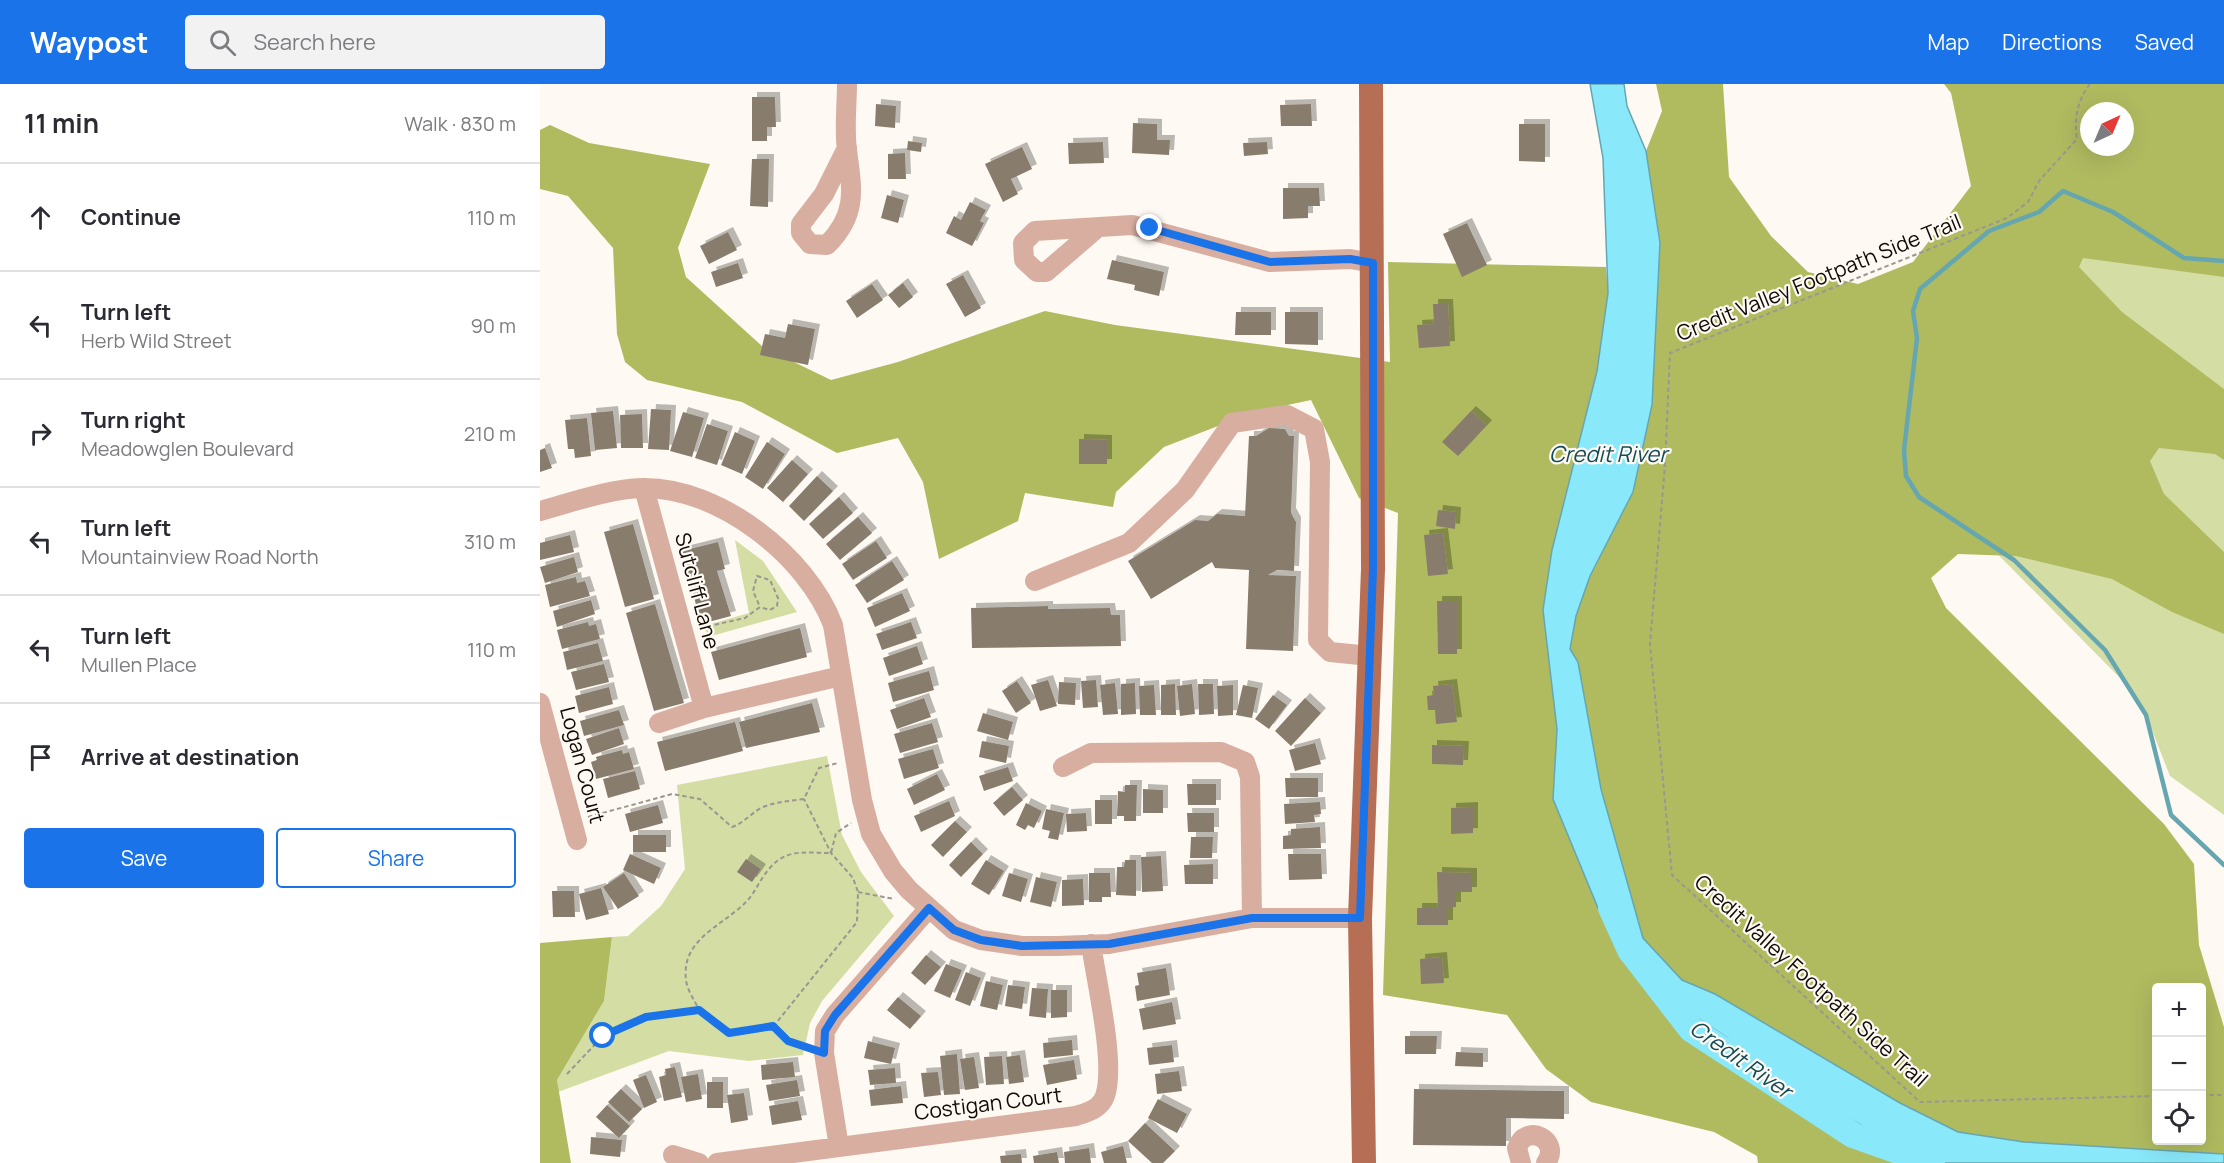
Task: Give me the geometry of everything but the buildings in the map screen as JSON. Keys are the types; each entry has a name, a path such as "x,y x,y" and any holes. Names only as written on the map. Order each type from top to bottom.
{"main road":[{"path":"1364,1163 1360,918 1373,569 1371,84"}],"street":[{"path":"847,84 847,148"},
{"path":"1096,229 1132,225 1150,228 1270,262 1350,259 1373,263"},
{"path":"1035,581 1128,543 1185,490 1232,423 1287,415 1314,429 1320,462 1318,640 1330,652 1370,657"},
{"path":"540,511 604,493 644,488 679,494 711,505 743,519 767,536 808,581 825,604 833,625 855,759 871,834 893,871 954,930 981,940 1022,946 1109,944 1252,918 1360,918"},
{"name":"Sutcliff Lane","path":"644,488 704,708"},
{"path":"659,723 704,708 841,676"},
{"name":"Logan Court","path":"540,703 575,831"},
{"path":"1063,767 1091,753 1221,752 1245,762 1250,777 1252,918"},
{"path":"839,1147 824,1053 825,1031 835,1015 929,908"},
{"name":"Costigan Court","path":"717,1163 1076,1116 1096,1109 1105,1097 1108,1062 1090,944"},
{"path":"1521,1163 1517,1148 1522,1139 1532,1134 1542,1137 1550,1145 1550,1157 1546,1163"},
{"path":"673,1155 699,1163"}],"path":[{"name":"Credit Valley Footpath Side Trail","path":"2090,84 2080,97 2075,124 2077,139 2039,180 2028,202 2007,218 1670,353 1665,465 1650,644 1672,876 1920,1102 2152,1096"},
{"path":"683,632 745,618 760,607 770,609 777,606 778,598 770,580 758,576 753,591 760,607"},
{"path":"804,799 819,768 855,759"},
{"path":"575,831 672,794 700,799 732,826 742,823 760,809 780,802 804,799"},
{"path":"804,799 831,853 853,878 858,892 857,922 773,1026 729,1033 699,1010 686,982 687,965 695,942 746,903 772,863 792,854 811,850 831,853"},
{"path":"831,853 836,833 866,816"},
{"path":"567,1074 603,1036 646,1017 699,1010"},
{"path":"773,1026 788,1041 824,1053"},
{"path":"2206,1095 2224,1095"}],"green space":[{"path":"1656,84 1723,84 1729,177 1771,236 1808,272 1858,284 1913,262 1971,186 1951,93 1944,84 2224,84 2224,277 2083,258 2079,267 2122,312 2224,389 2224,460 2215,454 2159,448 2150,461 2164,494 2224,552 2224,634 2172,612 2112,579 2016,556 1958,554 1931,578 1946,608 2164,824 2194,864 2199,945 2224,1027 2224,1154 2024,1142 1958,1132 1900,1103 1715,994 1682,980 1643,938 1601,789 1578,662 1570,649 1576,616 1590,576 1633,492 1652,405 1660,243 1646,151 1662,111"},
{"path":"550,125 589,143 710,164 678,248 686,277 763,347 831,380 898,362 1045,311 1115,325 1390,362 1388,262 1606,267 1608,293 1597,371 1552,550 1543,610 1557,729 1553,799 1691,1014 1877,1132 1931,1163 1758,1163 1757,1156 1714,1132 1591,1102 1546,1069 1507,1015 1383,995 1398,513 1359,498 1311,400 1254,412 1164,447 1116,492 1113,507 1025,493 1018,521 939,559 923,482 898,438 837,453 742,402 647,380 625,362 617,334 613,248 568,196 540,189 540,130"},
{"path":"2224,143 2224,815 2170,776 2150,725 2121,679 1963,519 2051,162 2106,156 2134,156 2134,153"},
{"path":"735,540 763,561 797,612 708,637 704,626 749,613"},
{"path":"827,756 842,835 861,872 894,916 822,1001 810,1023 803,1055 749,1061 669,1051 558,1092 557,1080 604,1001 612,937 628,936 661,906 685,869 677,785"},
{"path":"612,937 604,1001 557,1080 571,1163 540,1163 540,943"}],"water":[{"name":"Credit River","path":"1590,84 1624,84 1627,106 1646,151 1660,243 1652,405 1633,492 1590,576 1576,616 1570,649 1578,662 1601,789 1643,938 1682,980 1715,994 1900,1103 1958,1132 2024,1142 2224,1154 2224,1163 1931,1163 1773,1077 1725,1036 1691,1014 1598,908 1553,799 1557,729 1543,610 1552,550 1597,371 1608,293 1603,158"}],"waterway":[{"path":"2224,261 2184,258 2113,212 2063,191 2039,212 1989,231 1920,289 1913,311 1917,338 1904,450 1906,476 1919,497 2014,560 2105,650 2146,715 2171,815 2224,865"},
{"name":"Credit River","path":"1611,908 1630,950 1691,1029 1853,1135 1932,1163"}],"route":[{"path":"603,1036 646,1017 699,1010 715,1025 729,1033 750,1032 773,1026 788,1041 824,1053 825,1031 835,1015 929,908 954,930 981,940 1022,946 1109,944 1252,918 1360,918 1373,569 1373,263 1350,259 1270,262 1150,228"}]}
